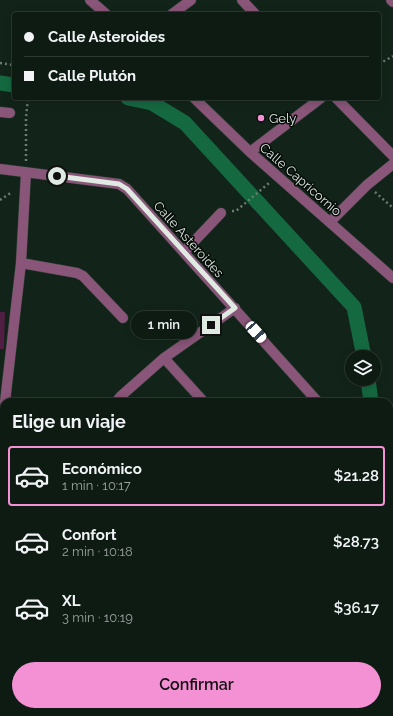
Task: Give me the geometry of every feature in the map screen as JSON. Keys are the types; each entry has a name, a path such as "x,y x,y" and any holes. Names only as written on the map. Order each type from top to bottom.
{"street":[{"path":"90,0 104,12"},
{"path":"175,12 191,0"},
{"path":"242,0 253,12"},
{"name":"Calle Capricornio","path":"196,100 250,152 393,278"},
{"path":"250,152 318,100"},
{"path":"338,100 393,156"},
{"path":"330,222 367,185 393,164"},
{"name":"Calle Asteroides","path":"0,169 119,184 127,189 314,398"},
{"path":"5,398 21,264 26,172"},
{"path":"184,252 221,213"},
{"path":"21,264 77,273 83,276 123,318"},
{"path":"119,398 164,358 235,308"},
{"path":"164,358 200,398"}],"path":[{"path":"381,63 393,56"},
{"path":"0,63 12,65"},
{"path":"26,172 26,117 28,100"},
{"path":"367,185 393,208"},
{"path":"236,211 264,189"}],"shaded area":[{"path":"0,312 5,312 4,349 0,349"}],"waterway":[{"path":"0,83 12,85"},
{"path":"138,100 152,103 185,123 354,307 363,350"},
{"path":"369,386 370,398"}],"place":[{"name":"Gely","path":"261,118"}],"route":[{"path":"57,176 119,184 127,189 235,308 211,325"}]}
